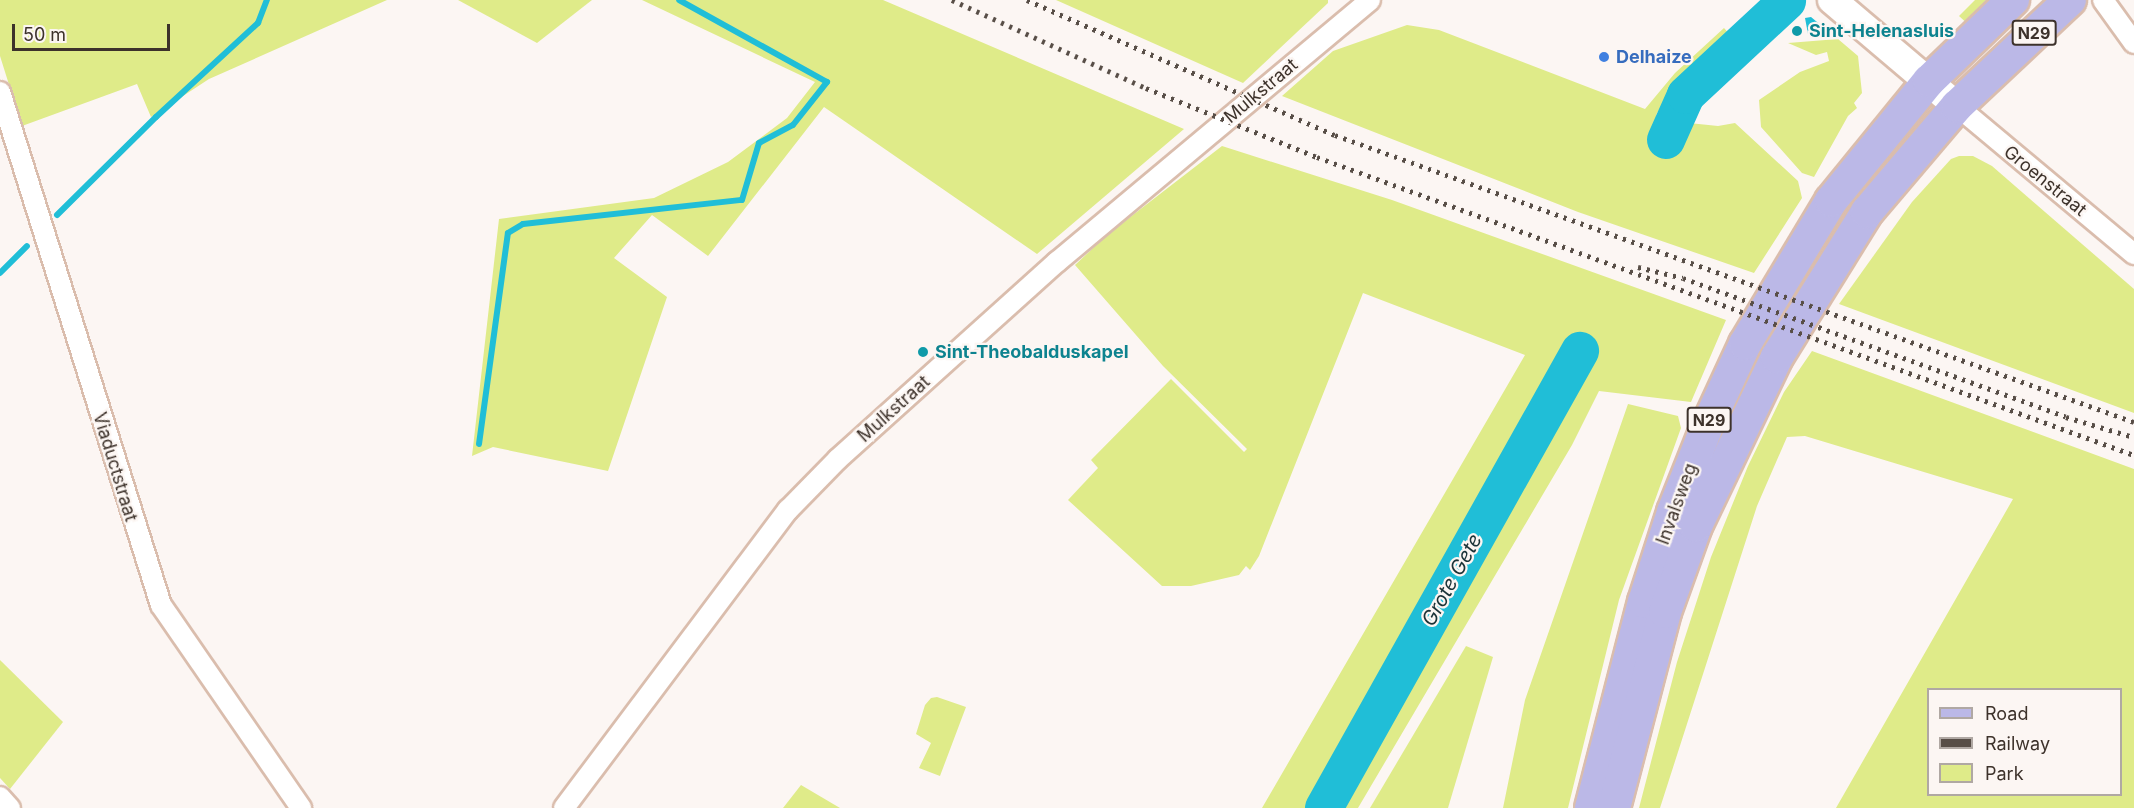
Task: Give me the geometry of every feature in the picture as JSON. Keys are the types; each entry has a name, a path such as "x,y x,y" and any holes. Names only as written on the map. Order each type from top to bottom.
{"main road":[{"name":"N29","path":"1929,81 2013,0"},
{"name":"N29","path":"1957,106 2070,0"},
{"name":"Invalsweg","path":"1591,808 1644,602 1708,424 1745,344 1819,220 1929,81"},
{"name":"Invalsweg","path":"1614,808 1665,612 1696,526 1737,433 1777,357 1867,212 1957,106"}],"street":[{"path":"1832,0 1957,106"},
{"path":"2103,0 2134,43"},
{"name":"Mulkstraat","path":"564,808 788,510 838,459 1057,262 1360,3"},
{"name":"Viaductstraat","path":"0,92 161,605 301,808"},
{"name":"Groenstraat","path":"1957,106 2134,254"},
{"path":"0,797 10,808"}],"green space":[{"path":"0,0 387,0 209,79 151,117 137,84 22,126 0,56"},
{"path":"458,0 592,0 537,43"},
{"path":"642,0 883,0 1184,129 1037,254 824,107 708,256 652,215 614,258 667,297 608,471 493,447 472,456 499,219 654,198 728,162 787,118 815,82"},
{"path":"1056,0 1328,0 1328,3 1243,83"},
{"path":"1975,0 2000,0 1970,26 1959,16"},
{"path":"1407,25 1439,30 1645,109 1675,73 1724,28 1733,38 1684,77 1657,113 1649,142 1678,145 1689,123 1718,126 1735,123 1798,181 1802,198 1754,273 1578,212 1282,96 1333,51"},
{"path":"1838,39 1858,56 1862,93 1854,103 1857,108 1848,116 1814,177 1802,173 1761,127 1759,100 1800,72 1829,61 1827,52 1816,55 1788,43"},
{"path":"1222,146 1392,200 1726,320 1691,402 1599,391 1572,445 1358,808 1334,808 1539,454 1580,373 1585,371 1590,362 1588,350 1576,346 1564,356 1519,444 1337,747 1307,808 1262,808 1525,355 1363,293 1259,556 1250,570 1246,566 1239,575 1191,586 1162,586 1068,500 1098,468 1091,460 1171,379 1244,452 1247,449 1163,366 1075,265 1107,235"},
{"path":"1959,156 1973,156 1992,166 2134,289 2134,413 1839,304 1912,202 1951,159"},
{"path":"1812,351 2134,469 2134,808 1836,808 2013,499 1805,436 1787,437 1757,506 1660,808 1639,808 1677,662 1711,557 1748,466 1784,392"},
{"path":"1628,404 1678,416 1681,428 1619,600 1568,808 1503,808 1525,700"},
{"path":"1466,646 1493,657 1448,808 1370,808"},
{"path":"0,660 63,722 10,789 0,778"},
{"path":"937,697 966,707 940,776 919,768 931,743 916,734 925,705 931,698"},
{"path":"801,785 840,808 783,808"}],"water":[{"path":"1811,17 1831,32 1808,34 1805,18"}],"waterway":[{"path":"57,215 156,117 258,23 267,0"},
{"path":"479,444 508,233 523,224 742,200 759,143 793,125 827,82 679,0"},
{"name":"Grote Gete","path":"1666,140 1686,95 1787,1"},
{"path":"0,273 27,246"},
{"name":"Grote Gete","path":"1324,808 1580,351"}],"railway":[{"path":"952,0 1146,88 1317,157 2134,455"},
{"path":"1027,0 1335,135 2134,422"},
{"path":"1638,267 1683,278 2066,417 2134,437"}],"place":[{"name":"Sint-Helenasluis","path":"1797,31"},
{"name":"Delhaize","path":"1604,57"},
{"name":"Sint-Theobalduskapel","path":"923,352"}]}
